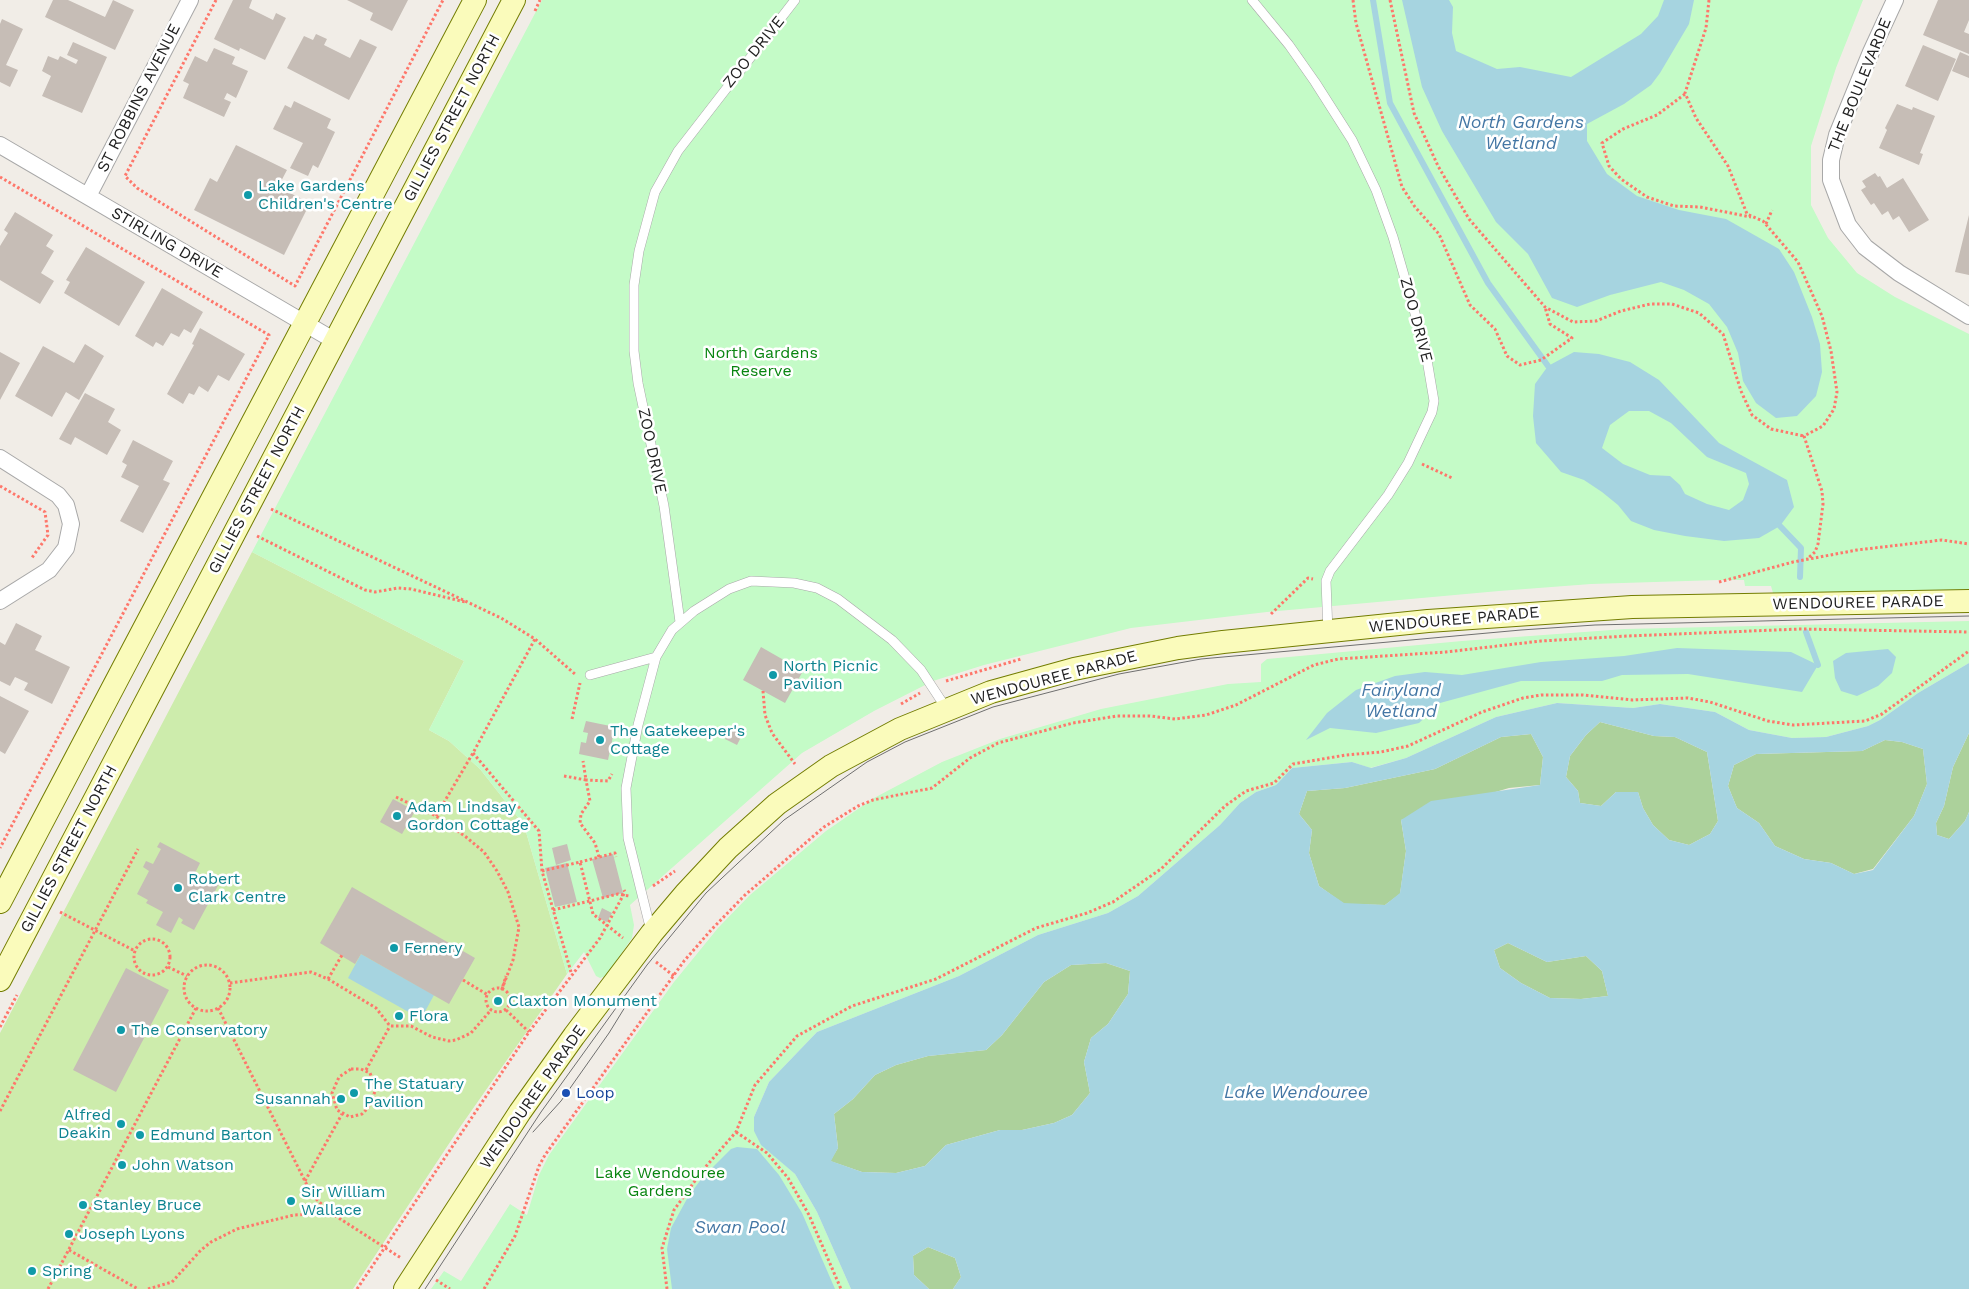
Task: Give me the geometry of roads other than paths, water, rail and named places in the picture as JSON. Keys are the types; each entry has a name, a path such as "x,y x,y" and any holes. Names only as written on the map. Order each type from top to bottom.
{"main road":[{"path":"0,902 475,0"},
{"name":"GILLIES STREET NORTH","path":"2,967 514,0"},
{"name":"WENDOUREE PARADE","path":"405,1289 520,1112 574,1036 646,942 728,848 777,804 838,762 900,729 946,708 999,690 1074,669 1139,655 1223,642 1518,614 1632,607 1969,601"}],"street":[{"name":"ST ROBBINS AVENUE","path":"88,196 190,0"},
{"name":"THE BOULEVARDE","path":"1895,0 1871,52 1838,135 1831,160 1831,180 1842,213 1855,237 1865,247 1879,260 1898,273 1969,316"},
{"name":"STIRLING DRIVE","path":"0,145 335,341"},
{"path":"0,458 58,495 66,505 71,524 66,548 49,570 0,600"}],"lane":[{"name":"ZOO DRIVE","path":"680,622 664,506 638,383 634,351 634,284 639,251 655,192 678,151 795,0"},
{"name":"ZOO DRIVE","path":"1252,0 1294,52 1352,140 1376,190 1393,237 1425,348 1434,401 1432,412 1410,458 1388,495 1330,571 1326,581 1328,632"},
{"path":"646,942 631,856 625,806 638,725 656,657 667,637 680,622 728,589 745,582 779,581 817,588 838,598 892,640 921,670 946,708"},
{"path":"590,675 656,657"}],"water":[{"name":"North Gardens Wetland","path":"1402,0 1449,0 1453,7 1452,33 1456,51 1497,69 1520,67 1571,77 1641,34 1658,16 1664,0 1694,0 1689,24 1651,85 1624,104 1587,124 1587,141 1607,174 1637,196 1679,210 1726,219 1779,249 1794,272 1812,317 1820,344 1822,372 1816,396 1797,416 1776,418 1756,403 1743,381 1738,353 1727,327 1709,304 1684,290 1661,282 1610,295 1577,307 1552,298 1528,254 1496,222 1442,131 1422,87"},
{"path":"1574,352 1599,354 1630,362 1659,380 1719,443 1787,480 1794,507 1780,526 1759,538 1724,541 1685,536 1654,530 1631,521 1618,505 1602,492 1584,480 1561,472 1536,443 1533,416 1535,384 1548,366","holes":["1629,411 1649,411 1671,423 1707,457 1746,473 1749,484 1743,500 1729,510 1707,504 1685,494 1680,485 1670,476 1650,475 1623,464 1602,448 1610,425"]},
{"name":"Fairyland Wetland","path":"1677,648 1791,652 1818,665 1802,692 1688,674 1622,675 1602,681 1521,681 1440,703 1419,723 1376,733 1330,728 1306,740 1327,713 1356,690 1395,676 1425,672 1462,675 1541,662 1624,656"},
{"path":"1888,649 1896,657 1892,673 1878,686 1857,696 1841,691 1835,678 1833,661 1846,653"},
{"name":"Lake Wendouree","path":"1969,663 1969,733 1953,767 1944,806 1936,823 1937,835 1949,839 1965,821 1969,812 1969,1289 953,1289 961,1277 955,1258 928,1247 913,1256 914,1275 929,1289 851,1289 817,1212 795,1174 761,1145 754,1131 754,1117 769,1082 817,1032 959,976 1038,935 1108,913 1138,896 1220,825 1240,803 1256,792 1276,785 1292,768 1352,762 1371,768 1406,758 1496,717 1557,703 1633,708 1660,704 1715,712 1749,730 1792,738 1826,737 1868,726 1880,720 1918,693","holes":["1600,722 1654,736 1675,737 1707,752 1718,821 1710,834 1689,845 1669,840 1653,825 1643,808 1638,792 1616,792 1601,806 1580,803 1578,791 1566,777 1570,756 1586,735","1531,734 1543,757 1540,785 1431,801 1401,820 1406,851 1400,893 1385,905 1344,903 1319,886 1309,853 1312,830 1299,814 1307,791 1345,788 1435,769 1501,737","1885,740 1902,742 1923,749 1927,784 1914,816 1873,870 1854,874 1831,863 1804,859 1775,846 1759,823 1737,808 1728,786 1734,765 1756,754 1862,751","1508,943 1547,962 1586,956 1602,971 1608,996 1581,999 1550,998 1521,983 1500,968 1494,950","1106,963 1130,971 1128,994 1108,1024 1091,1038 1084,1062 1090,1093 1072,1115 1054,1123 1022,1130 1000,1130 946,1145 925,1166 896,1173 862,1172 831,1161 838,1148 834,1114 853,1099 875,1075 896,1065 928,1056 986,1050 1002,1035 1044,982 1071,965"]},
{"path":"361,954 434,995 421,1019 348,978"},
{"name":"Swan Pool","path":"737,1147 757,1149 779,1175 802,1213 835,1289 672,1289 667,1249 671,1228 688,1197 702,1178 731,1149"}],"waterway":[{"path":"1373,0 1390,103 1488,283 1548,366"},
{"path":"1780,526 1801,548 1800,577"},
{"path":"1806,632 1818,665"}],"tram line":[{"path":"425,1289 541,1112 647,965 706,893 784,820 867,762 905,742 993,707 1119,674 1201,659 1595,625 1969,616"},
{"path":"533,1132 561,1101 609,1033 630,999"}],"place":[{"name":"Lake Gardens Children's Centre","path":"248,195"},
{"name":"North Picnic Pavilion","path":"773,675"},
{"name":"The Gatekeeper's Cottage","path":"600,740"},
{"name":"Adam Lindsay Gordon Cottage","path":"397,816"},
{"name":"Robert Clark Centre","path":"178,888"},
{"name":"Fernery","path":"394,948"},
{"name":"Claxton Monument","path":"498,1001"},
{"name":"Flora","path":"399,1016"},
{"name":"The Conservatory","path":"121,1030"},
{"name":"The Statuary Pavilion","path":"354,1093"},
{"name":"Loop","path":"566,1093"},
{"name":"Susannah","path":"341,1099"},
{"name":"Alfred Deakin","path":"121,1124"},
{"name":"Edmund Barton","path":"140,1135"},
{"name":"John Watson","path":"122,1165"},
{"name":"Sir William Wallace","path":"291,1201"},
{"name":"Stanley Bruce","path":"83,1205"},
{"name":"Joseph Lyons","path":"69,1234"},
{"name":"Spring","path":"32,1271"}],"park label":[{"name":"North Gardens Reserve","path":"761,362"},
{"name":"Lake Wendouree Gardens","path":"660,1182"}]}
